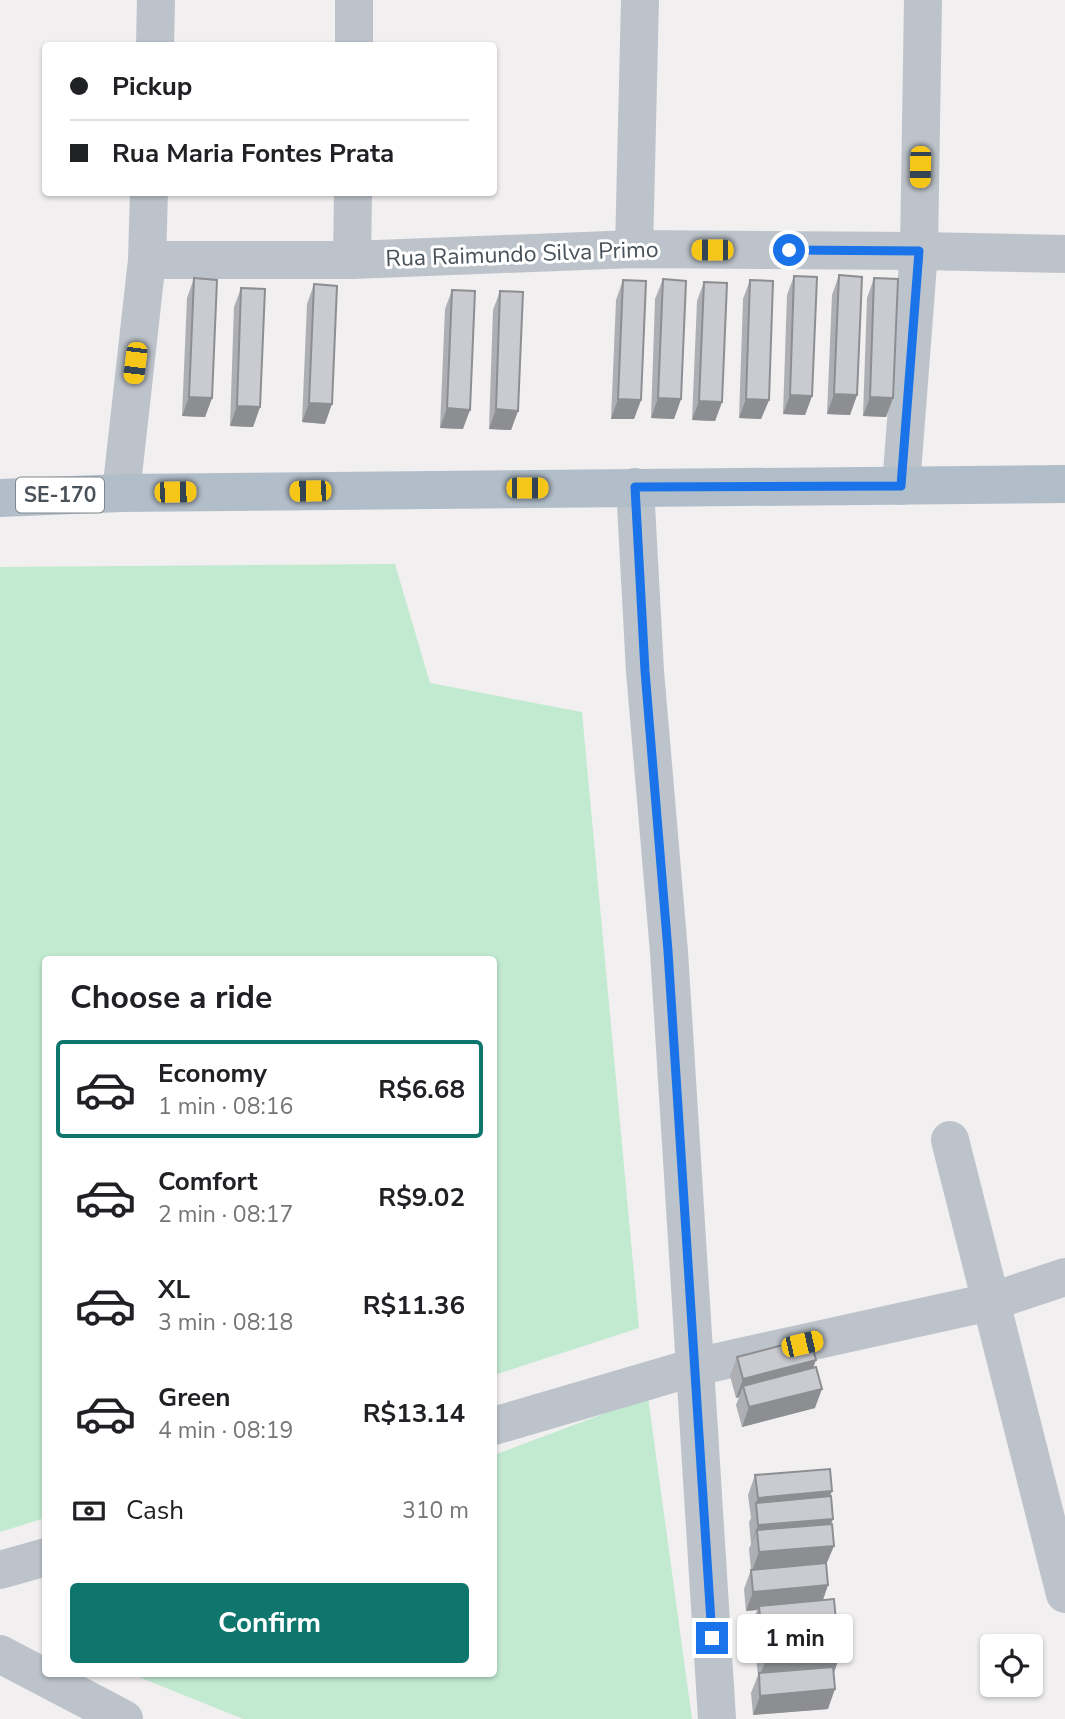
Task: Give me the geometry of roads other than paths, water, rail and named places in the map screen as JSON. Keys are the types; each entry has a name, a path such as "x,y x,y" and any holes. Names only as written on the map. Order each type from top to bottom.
{"main road":[{"name":"SE-170","path":"0,498 121,493 1065,484"}],"street":[{"path":"155,42 156,0"},
{"path":"354,0 354,42"},
{"path":"634,249 640,0"},
{"path":"901,486 919,251 923,0"},
{"path":"121,493 147,260 149,196"},
{"path":"352,260 353,196"},
{"name":"Rua Raimundo Silva Primo","path":"147,260 352,260 634,249 1065,254"},
{"path":"635,487 645,671 668,951 717,1719"},
{"path":"950,1140 1065,1594"},
{"path":"497,1425 695,1367 990,1302 1065,1277"},
{"path":"0,1570 42,1558"},
{"path":"0,1654 42,1676"},
{"path":"44,1677 124,1719"}]}
